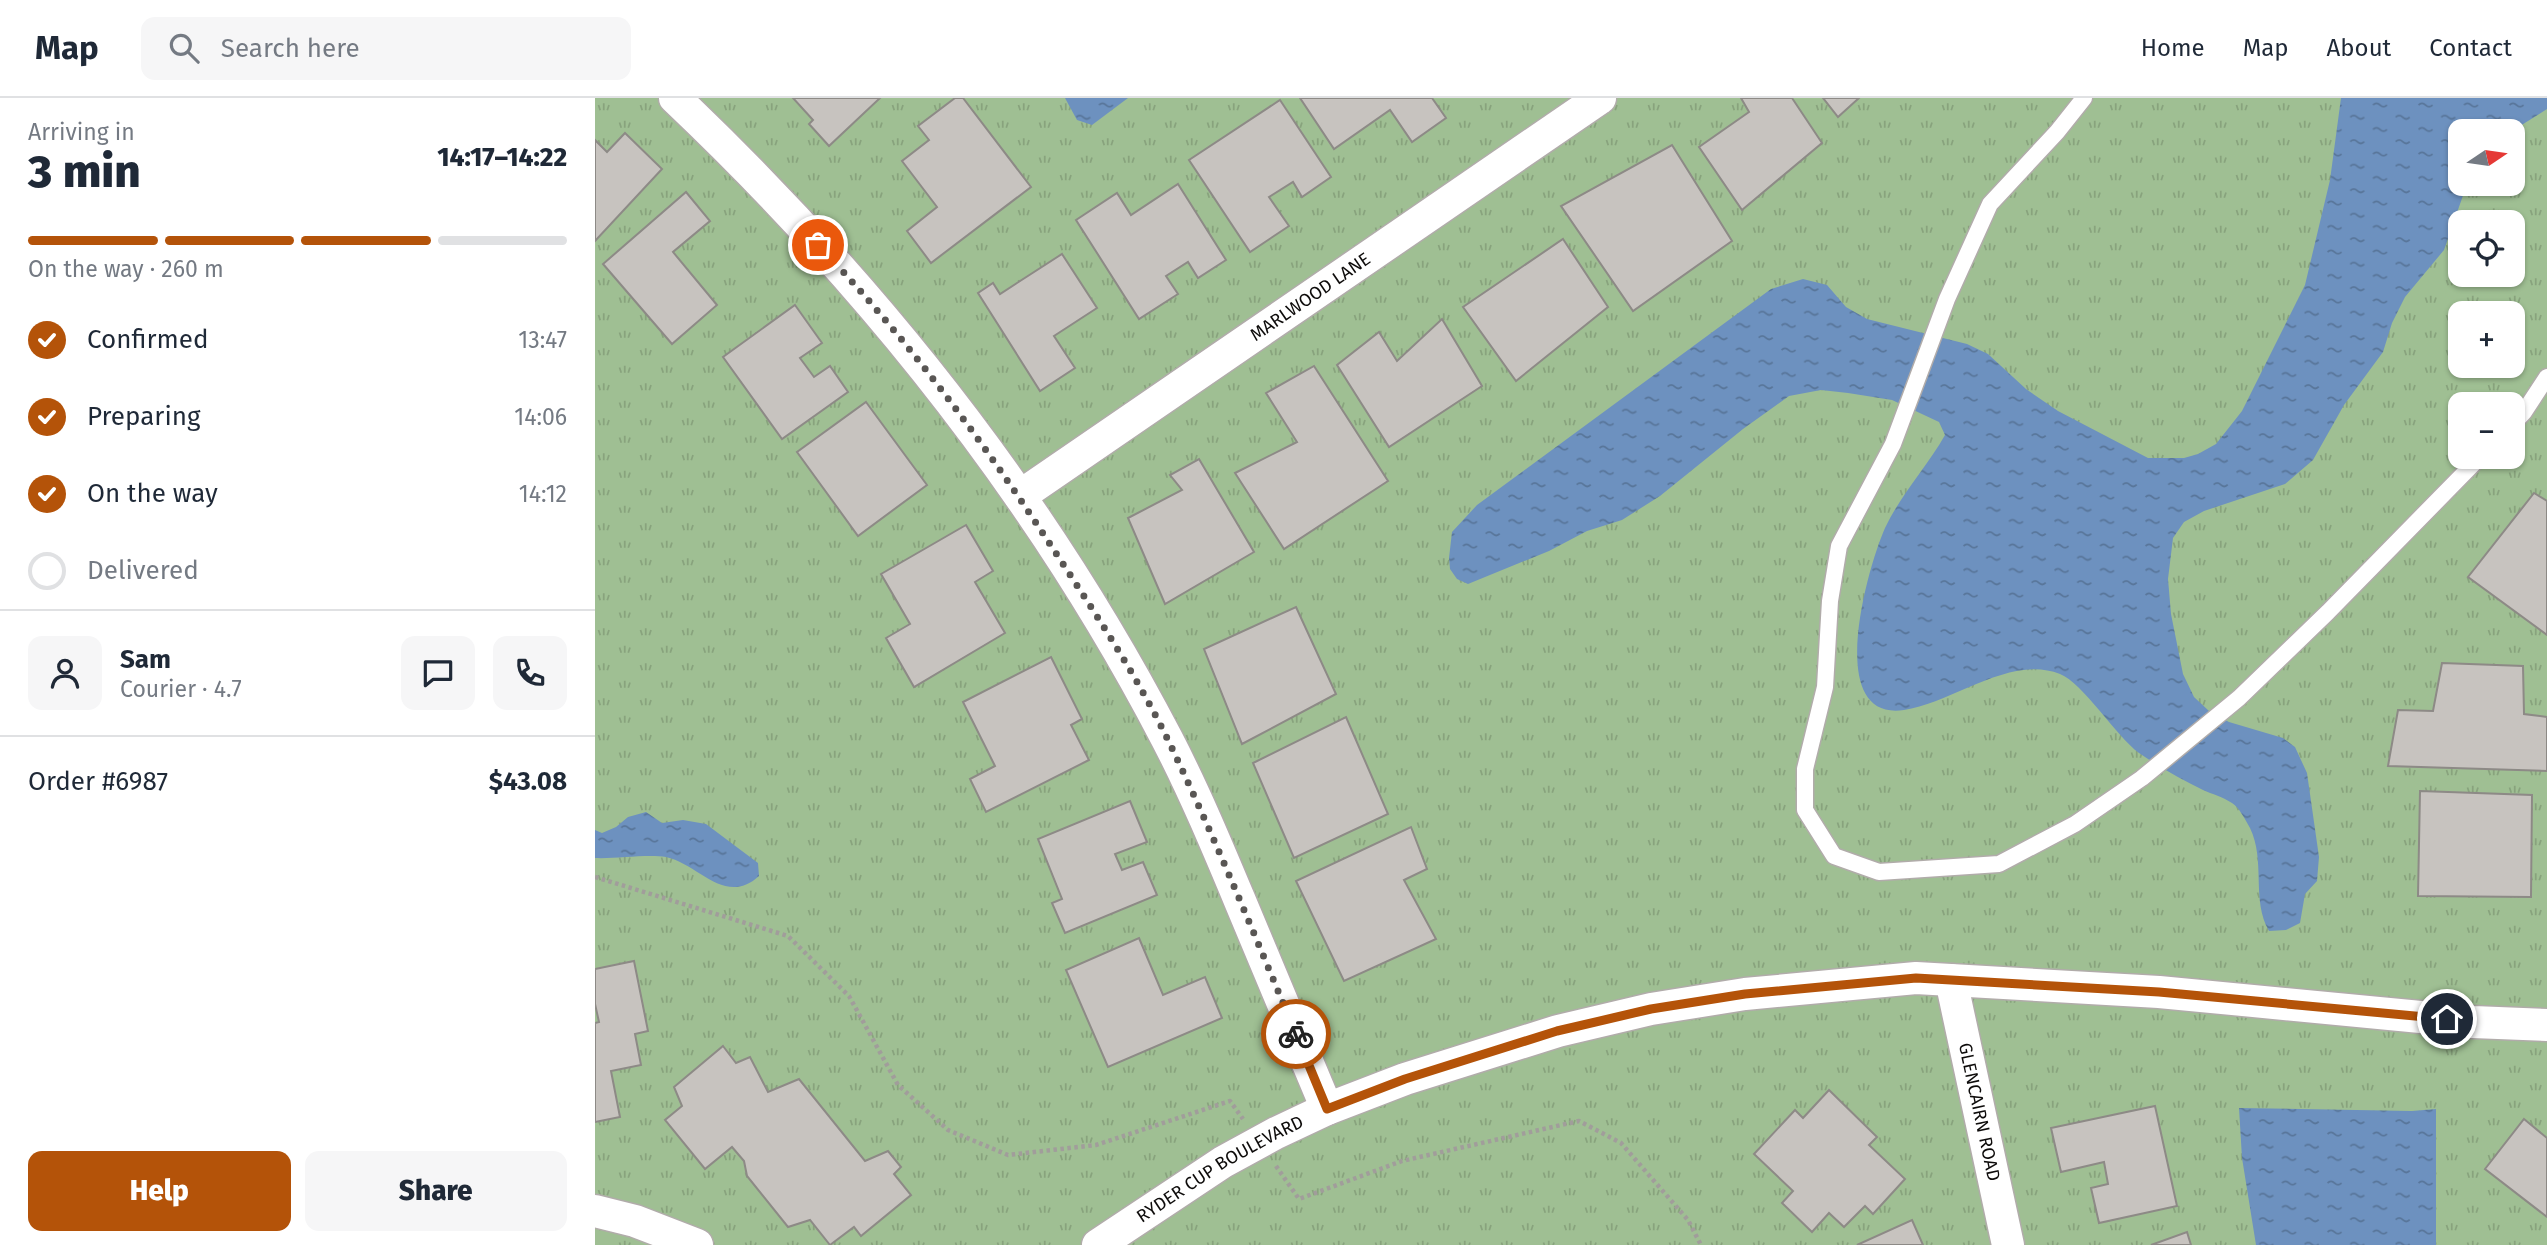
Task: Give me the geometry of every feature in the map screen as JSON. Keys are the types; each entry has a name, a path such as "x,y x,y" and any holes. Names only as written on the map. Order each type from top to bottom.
{"street":[{"path":"675,98 855,283 925,367 1020,496 1115,644 1168,741 1214,840 1327,1109"},
{"name":"MARLWOOD LANE","path":"1020,496 1600,98"},
{"name":"RYDER CUP BOULEVARD","path":"1098,1245 1223,1162 1327,1109 1405,1079 1557,1031 1651,1009 1745,994 1916,978 2159,992 2473,1022 2547,1025"},
{"name":"GLENCAIRN ROAD","path":"1951,980 2008,1245"},
{"path":"595,1211 635,1221 697,1245"}],"lane":[{"path":"2084,98 2057,132 1990,204 1947,299 1893,444 1839,547 1830,601 1825,687 1805,769 1805,810 1834,856 1879,872 1999,863 2075,824 2142,778 2239,698 2468,469"},
{"path":"2525,410 2547,377"}],"path":[{"path":"595,877 789,936 849,996 898,1085 948,1130 1008,1155 1096,1145 1230,1101 1299,1199 1402,1161 1579,1121 1621,1143 1688,1220 1701,1245"}],"green space":[{"path":"595,98 2547,98 2547,1245 595,1245"}],"water":[{"path":"1065,98 1128,98 1092,125 1077,120"},
{"path":"2341,98 2547,98 2547,109 2525,123 2525,119 2448,119 2448,196 2463,196 2458,210 2448,210 2448,239 2444,250 2405,297 2392,323 2383,352 2344,405 2313,460 2285,484 2204,511 2184,522 2173,538 2168,579 2171,614 2183,674 2194,697 2209,711 2229,722 2283,738 2295,747 2307,773 2319,857 2317,881 2305,894 2300,923 2286,930 2269,931 2264,919 2255,841 2237,808 2139,753 2069,679 2041,670 2021,670 1982,682 1923,706 1904,710 1879,707 1864,692 1858,668 1858,638 1869,574 1885,528 1945,435 1939,422 1892,400 1821,390 1789,396 1743,429 1660,496 1622,520 1587,531 1549,551 1468,584 1457,579 1450,569 1452,532 1477,505 1771,289 1803,279 1827,285 1846,307 1867,319 1967,344 1988,354 2026,389 2058,411 2148,458 2184,458 2198,454 2216,444 2242,411 2305,285 2330,180"},
{"path":"646,812 662,823 683,820 706,824 758,863 759,876 747,884 735,887 712,881 666,857 595,858 595,830 602,833 616,827 628,817"},
{"path":"2239,1108 2412,1111 2436,1109 2436,1245 2256,1245 2242,1158"}],"building":[{"path":"793,98 880,98 829,146 809,124 813,120"},
{"path":"955,98 963,98 1031,187 931,263 907,231 937,207 902,161 929,140 918,126"},
{"path":"1300,98 1432,98 1446,118 1412,142 1390,110 1334,149"},
{"path":"1741,98 1792,98 1822,143 1742,210 1699,147 1749,112"},
{"path":"1823,98 1859,98 1838,117"},
{"path":"1280,100 1331,177 1302,197 1293,182 1269,197 1289,226 1250,252 1189,160"},
{"path":"625,133 662,169 595,241 595,140 607,152"},
{"path":"1672,145 1732,241 1633,311 1561,206"},
{"path":"1178,184 1226,260 1198,278 1188,262 1166,276 1178,294 1139,319 1076,220 1117,193 1131,215"},
{"path":"686,192 710,221 673,252 717,305 672,344 603,264"},
{"path":"1563,239 1608,307 1516,381 1463,307"},
{"path":"1062,254 1097,308 1054,336 1075,368 1040,391 978,293 993,283 1000,294"},
{"path":"795,305 822,343 800,358 814,377 830,366 848,392 782,439 723,357"},
{"path":"1442,319 1482,386 1389,447 1337,365 1379,332 1397,361"},
{"path":"1314,366 1388,481 1284,549 1235,473 1297,442 1266,393"},
{"path":"866,402 927,485 858,536 797,452"},
{"path":"1199,459 1254,552 1165,604 1128,518 1182,490 1170,475"},
{"path":"2534,493 2547,501 2547,635 2468,577"},
{"path":"966,525 993,571 975,582 1005,633 914,687 886,638 910,624 881,574"},
{"path":"1296,607 1336,694 1242,744 1204,649"},
{"path":"1051,657 1082,719 1071,725 1089,760 986,812 970,779 995,766 963,702"},
{"path":"2442,663 2523,666 2524,714 2547,717 2547,771 2388,766 2398,710 2433,711"},
{"path":"1346,717 1388,814 1294,858 1253,763"},
{"path":"2420,791 2532,795 2531,897 2418,896"},
{"path":"1130,801 1147,842 1115,854 1122,870 1143,862 1157,895 1065,933 1052,903 1062,899 1038,839"},
{"path":"1411,827 1427,869 1404,880 1436,939 1344,981 1296,881"},
{"path":"1139,938 1163,995 1205,977 1222,1018 1108,1067 1066,970"},
{"path":"634,961 648,1031 635,1034 641,1065 611,1071 620,1117 595,1122 595,1023 599,1022 595,1004 595,969"},
{"path":"723,1046 736,1063 750,1057 768,1092 799,1079 865,1161 888,1151 901,1167 894,1174 911,1195 861,1236 854,1227 830,1245 810,1220 788,1227 747,1176 744,1161 732,1147 705,1169 665,1120 682,1106 674,1087"},
{"path":"1829,1090 1877,1137 1869,1145 1905,1179 1873,1214 1865,1206 1844,1227 1829,1213 1812,1232 1782,1203 1793,1191 1754,1154 1795,1110 1803,1118"},
{"path":"2155,1106 2177,1206 2099,1223 2091,1188 2108,1184 2104,1162 2061,1172 2051,1128"},
{"path":"2524,1119 2547,1138 2547,1217 2485,1169"},
{"path":"1912,1220 1923,1245 1857,1245"},
{"path":"2187,1232 2191,1245 2151,1245"}],"way so far":[{"path":"818,245 855,283 925,367 1020,496 1115,644 1168,741 1214,840 1296,1034"}],"route":[{"path":"1296,1034 1327,1109 1405,1079 1557,1031 1651,1009 1745,994 1916,978 2159,992 2447,1019"}]}
